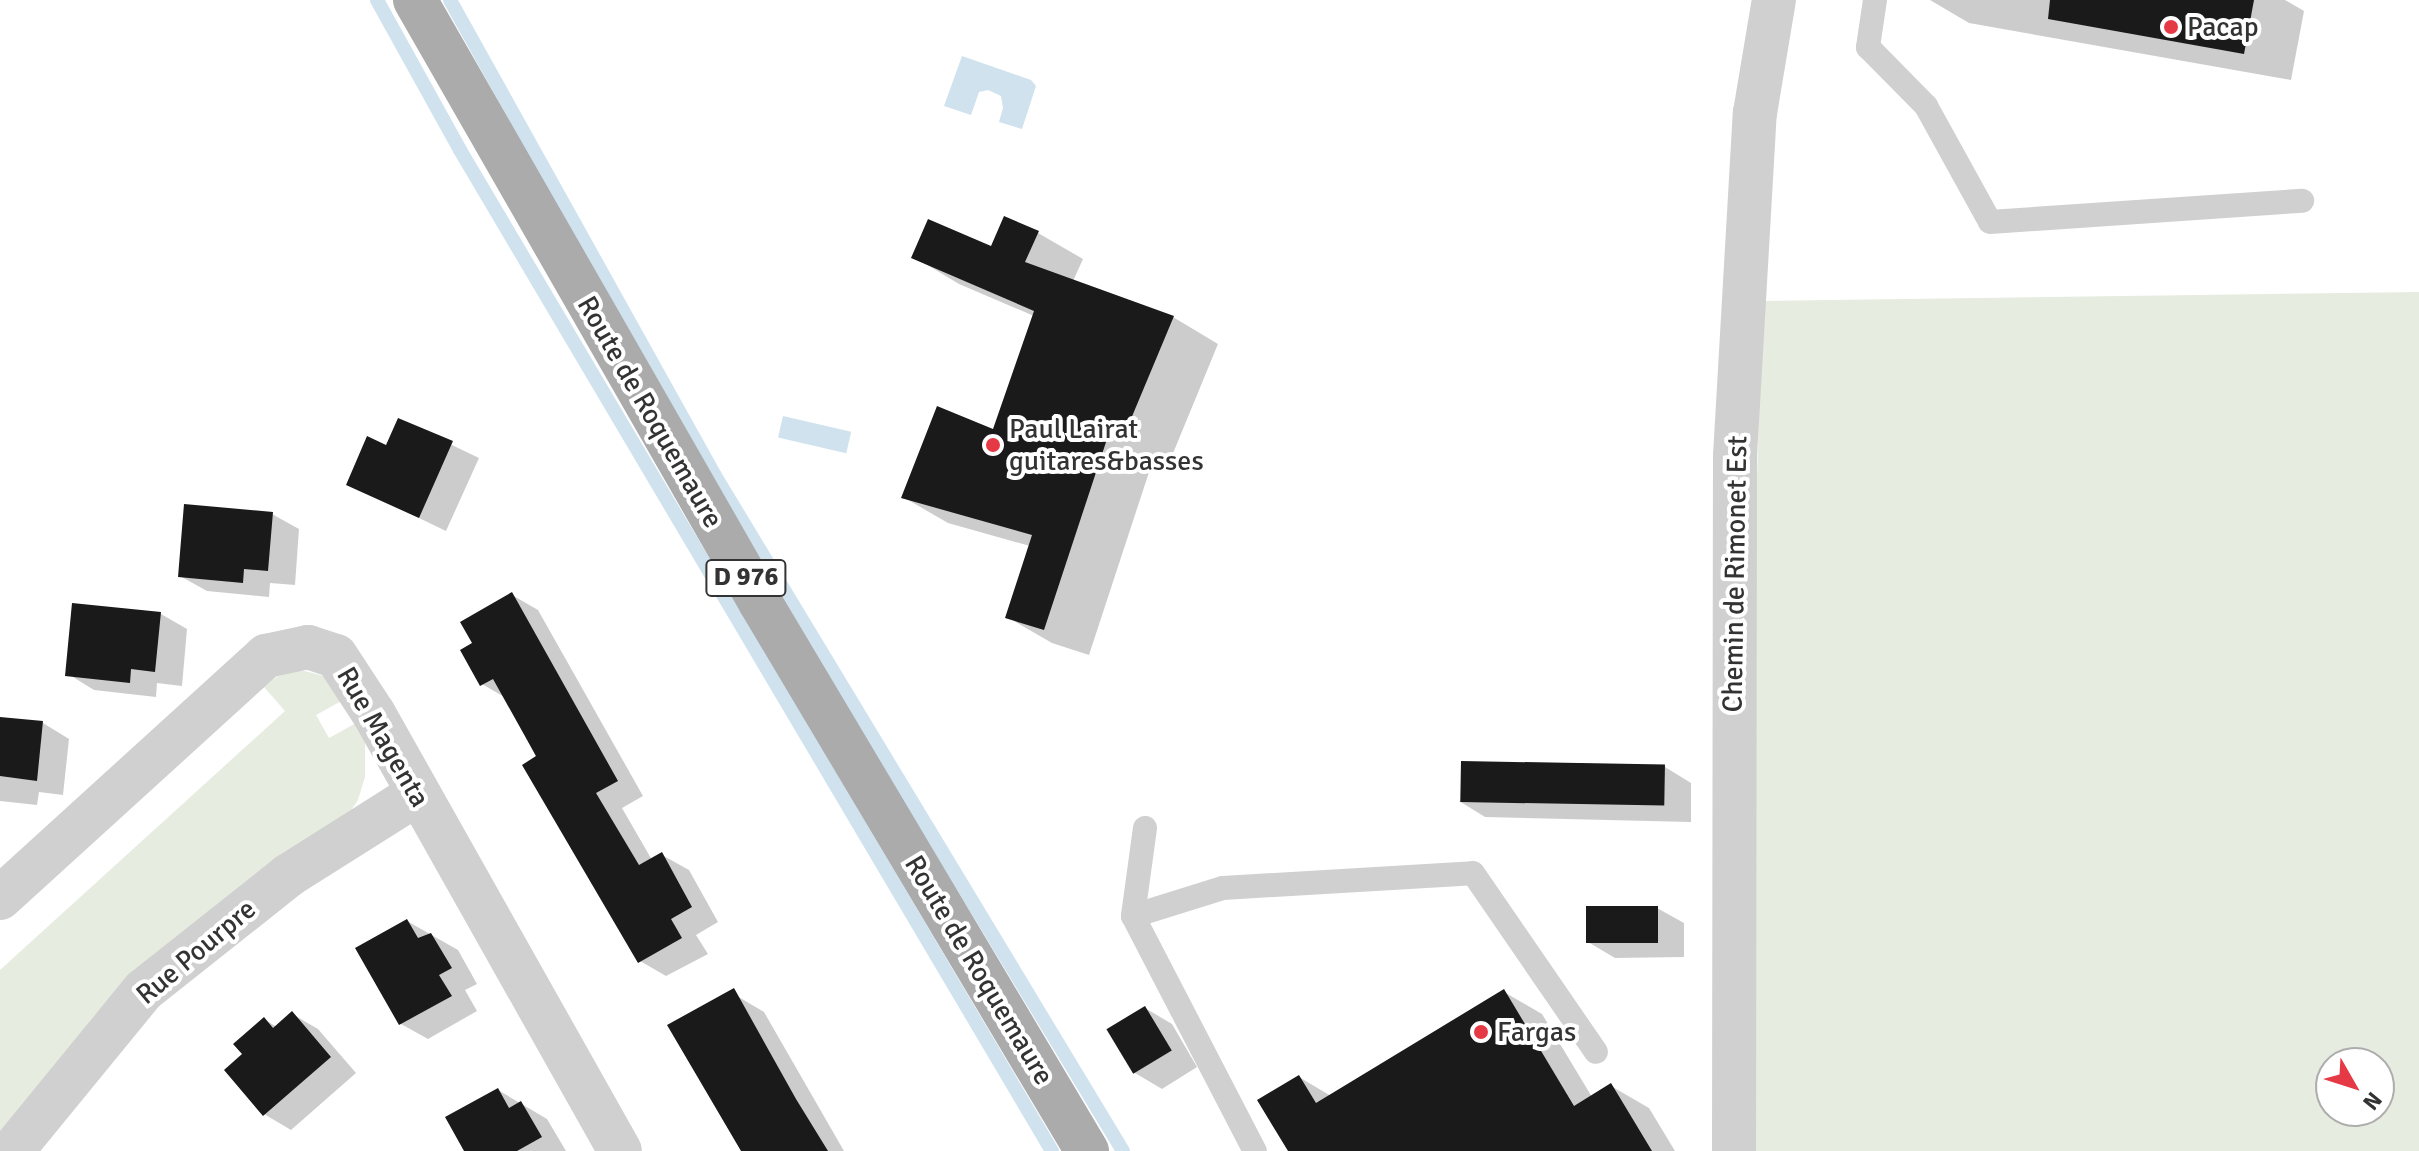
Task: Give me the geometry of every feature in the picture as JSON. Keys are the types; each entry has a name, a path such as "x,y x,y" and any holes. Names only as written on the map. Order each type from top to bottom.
{"main road":[{"name":"Route de Roquemaure","path":"415,0 760,602 1087,1151"}],"street":[{"name":"Chemin de Rimonet Est","path":"1734,1151 1735,456 1755,113 1774,0"},
{"name":"Rue Magenta","path":"0,898 266,656 308,647 336,656 374,714 620,1151"},
{"name":"Rue Pourpre","path":"12,1151 144,990 289,875 417,794"}],"lane":[{"path":"1875,0 1868,47 1926,106 1990,222 2302,201"},
{"path":"1145,828 1133,916 1255,1151"},
{"path":"1133,916 1223,888 1473,873 1596,1052"}],"shaded area":[{"path":"2419,292 2419,1151 1751,1151 1748,798 1762,301"},
{"path":"297,669 324,676 345,699 316,715 329,738 358,722 365,737 365,777 358,800 347,816 145,966 94,1016 0,1139 0,970 285,711 264,687 279,675"}],"water":[{"path":"962,56 1031,80 1036,86 1022,129 999,122 1003,108 1001,96 988,90 979,92 971,115 944,106"},
{"path":"783,416 851,432 846,453 778,437"}],"building":[{"name":"Pacap","path":"2050,0 2254,0 2244,54 2048,19"},
{"name":"Paul Lairat guitares&basses","path":"1004,216 1039,231 1025,262 1174,316 1123,438 1109,433 1044,630 1005,618 1032,535 901,498 937,406 993,429 1034,311 911,258 928,219 991,246"},
{"path":"398,418 453,441 419,518 346,485 367,436 386,445"},
{"path":"184,504 273,512 268,571 244,569 243,583 178,577"},
{"path":"512,592 618,781 596,793 639,865 662,852 692,907 671,919 682,938 638,963 522,765 536,756 493,679 480,686 460,650 472,643 460,622"},
{"path":"72,603 161,612 155,672 131,669 130,683 65,676"},
{"path":"0,717 43,721 37,781 0,776"},
{"path":"1461,761 1665,765 1664,806 1460,802"},
{"path":"1586,906 1658,906 1658,943 1586,943"},
{"path":"407,919 418,938 431,933 452,968 439,975 452,996 399,1025 355,948"},
{"path":"734,988 828,1151 741,1151 667,1025"},
{"name":"Fargas","path":"1504,989 1574,1106 1611,1083 1652,1151 1288,1151 1257,1100 1299,1075 1316,1103"},
{"path":"1145,1006 1172,1051 1133,1074 1106,1029"},
{"path":"292,1011 331,1057 263,1116 224,1070 242,1054 233,1044 264,1017 273,1028"},
{"path":"498,1088 509,1108 521,1101 542,1137 517,1151 464,1151 445,1117"}],"waterway":[{"path":"377,0 460,150 1052,1151"},
{"path":"450,0 714,474 1123,1151"}],"place":[{"name":"Pacap","path":"2171,27"},
{"name":"Paul Lairat guitares&basses","path":"993,445"},
{"name":"Fargas","path":"1481,1032"}]}
